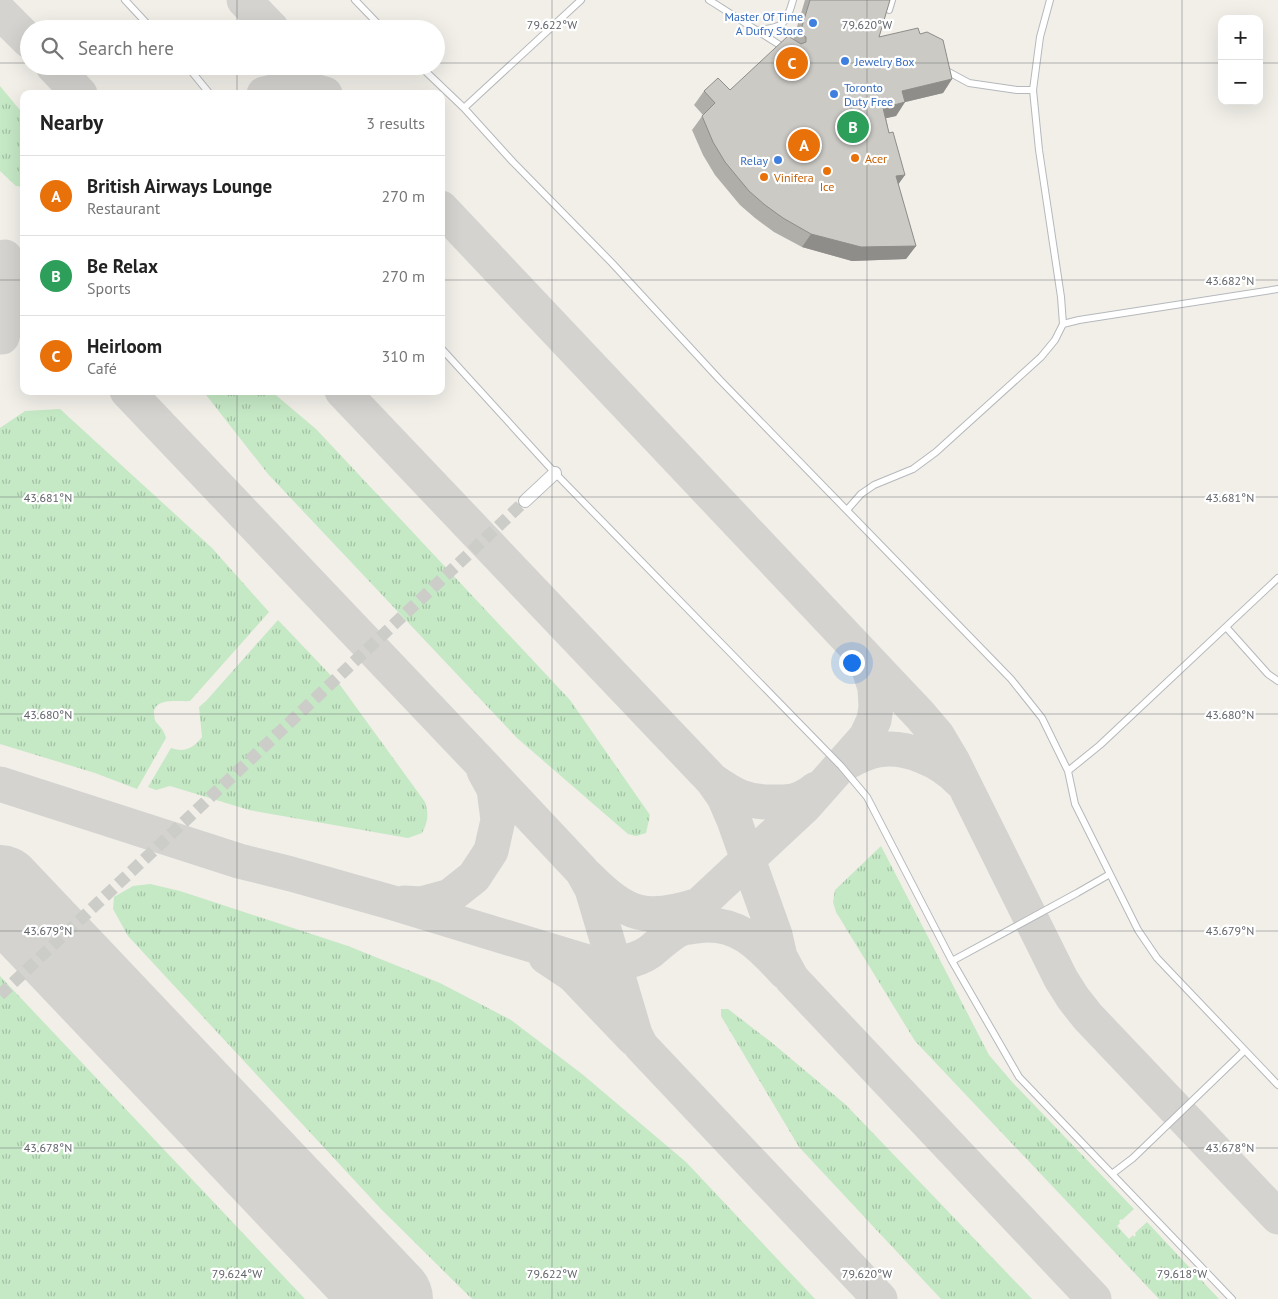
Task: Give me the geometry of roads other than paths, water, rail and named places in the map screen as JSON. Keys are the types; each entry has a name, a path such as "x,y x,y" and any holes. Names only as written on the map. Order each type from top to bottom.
{"street":[{"path":"525,501 554,473"}],"lane":[{"path":"125,0 144,20"},
{"path":"355,0 374,20"},
{"path":"464,108 581,0"},
{"path":"709,0 792,53"},
{"path":"756,30 775,29 787,19 793,0"},
{"path":"889,10 892,0"},
{"path":"847,510 861,494 874,485 913,469 936,452 1041,356 1055,340 1063,324 1061,297 1039,150 1033,90 1040,37 1050,0"},
{"path":"943,69 969,83 1017,90 1033,90"},
{"path":"194,75 207,90"},
{"path":"429,75 464,108 513,162 612,263 720,380 1011,680 1042,718 1068,771 1075,804 1138,930 1157,958 1278,1085"},
{"path":"1063,324 1278,289"},
{"path":"445,352 554,473 835,759 868,797 952,961 1019,1077 1232,1299"},
{"path":"1068,771 1100,745 1278,578"},
{"path":"1226,627 1268,674 1278,680"},
{"path":"952,961 1110,874"},
{"path":"1112,1174 1146,1145 1244,1050"}],"tunnel":[{"path":"0,995 525,501"}],"place":[{"name":"Master Of Time A Dufry Store","path":"813,23"},
{"name":"Jewelry Box","path":"845,61"},
{"name":"Heirloom","path":"792,63"},
{"name":"Toronto Duty Free","path":"834,94"},
{"name":"Be Relax","path":"853,127"},
{"name":"British Airways Lounge","path":"804,145"},
{"name":"Acer","path":"855,158"},
{"name":"Relay","path":"778,160"},
{"name":"Ice","path":"827,171"},
{"name":"Vinifera","path":"764,177"}]}
